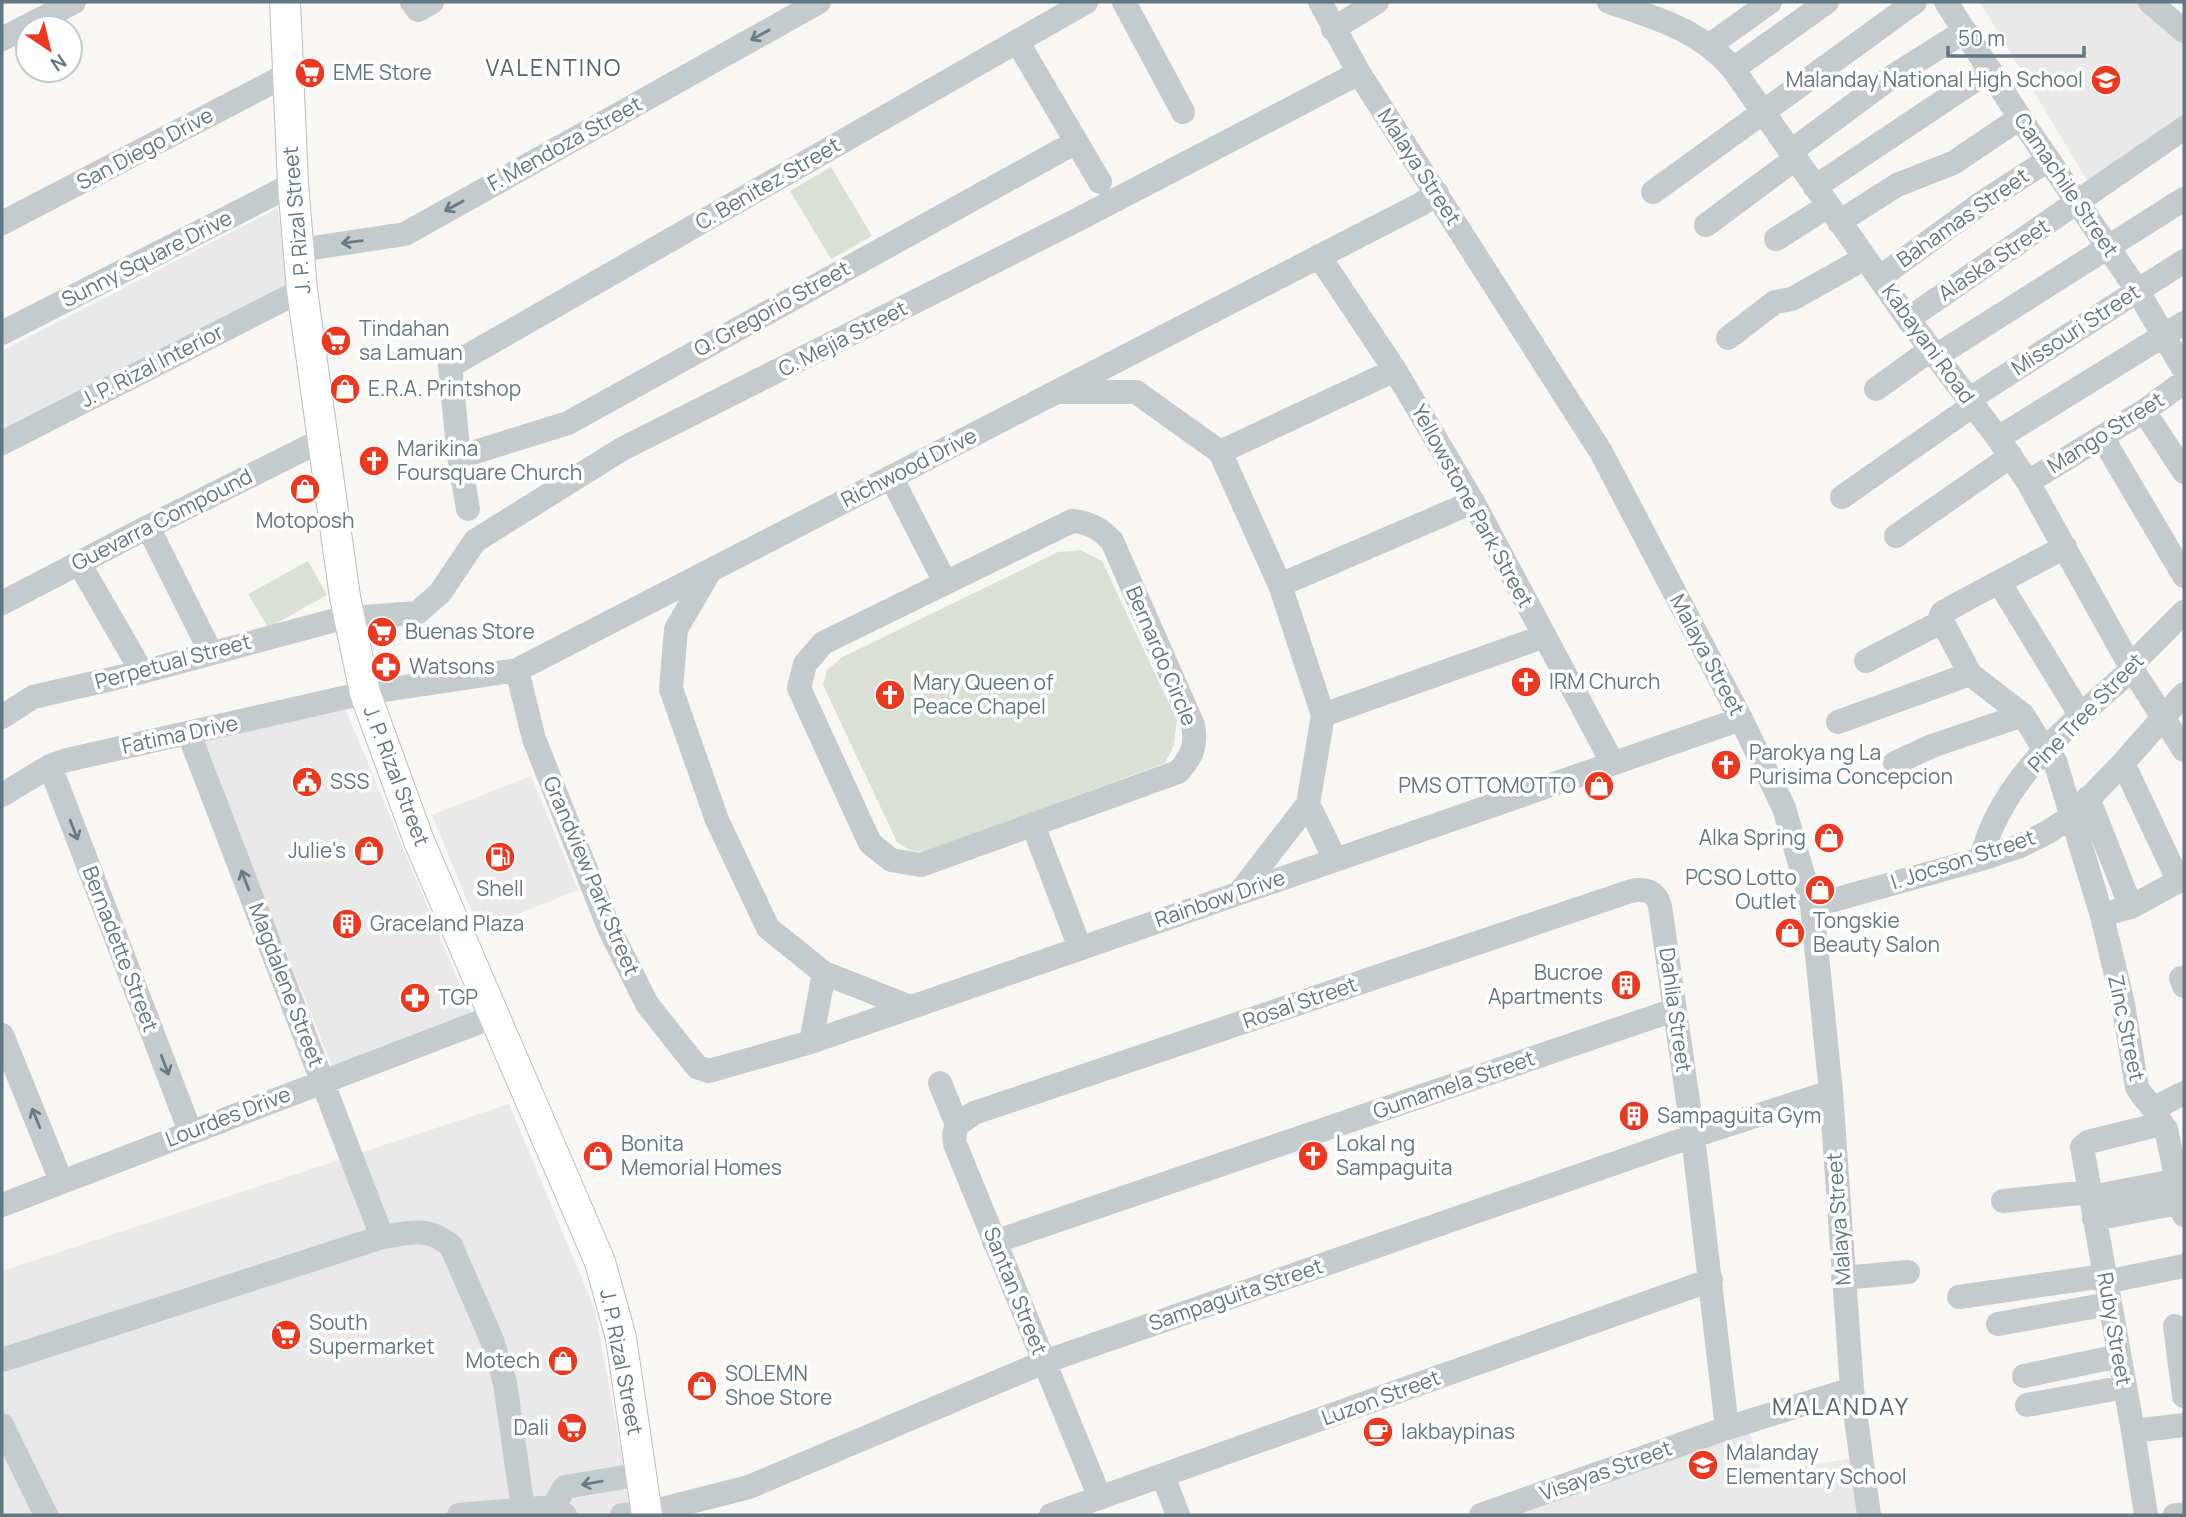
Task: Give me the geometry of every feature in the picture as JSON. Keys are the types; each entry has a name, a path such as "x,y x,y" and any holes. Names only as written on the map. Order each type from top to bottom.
{"main road":[{"name":"J. P. Rizal Street","path":"285,2 293,184 302,290 350,618 365,693 419,841 600,1262 621,1338 642,1474 639,1515"}],"street":[{"path":"2,39 74,2"},
{"path":"412,2 418,10 432,2"},
{"name":"F. Mendoza Street","path":"299,250 405,234 820,2"},
{"name":"C. Benitez Street","path":"460,457 450,366 1086,2"},
{"path":"1124,2 1182,112"},
{"name":"Malaya Street","path":"1320,2 1359,74 1601,452 1741,719 1784,808 1812,906 1831,1092 1852,1389 1869,1515"},
{"path":"1333,29 1377,2"},
{"name":"Kabayani Road","path":"1609,2 1673,12 1692,33 1710,45 1733,69 1932,353 2005,447 2028,482 2132,669 2184,749"},
{"path":"1710,45 1769,2"},
{"path":"1733,69 1827,2"},
{"path":"1653,192 1915,2"},
{"name":"Camachile Street","path":"1946,2 2020,118 2137,290 2174,329 2184,370"},
{"path":"2150,2 2184,31"},
{"path":"1706,225 1890,78 1965,31"},
{"path":"1017,41 1100,182"},
{"path":"1776,239 1827,205 1990,69"},
{"name":"San Diego Drive","path":"2,223 288,74"},
{"name":"C. Mejia Street","path":"350,618 418,613 440,593 475,541 622,449 1028,245 1359,74"},
{"path":"1827,205 1897,185 1953,163 2020,118"},
{"name":"Alaska Street","path":"1908,319 2184,128"},
{"name":"Q. Gregorio Street","path":"460,457 568,423 1076,142"},
{"name":"Bahamas Street","path":"1728,338 1775,302 1792,299 1872,268 2048,160"},
{"name":"Sunny Square Drive","path":"2,333 293,184"},
{"name":"Richwood Drive","path":"365,693 517,670 1437,193"},
{"path":"1875,388 1926,353 1944,351 2184,199"},
{"name":"Yellowstone Park Street","path":"1320,256 1395,370 1473,502 1612,762"},
{"name":"Missouri Street","path":"1842,497 1970,403 2184,261"},
{"name":"J. P. Rizal Interior","path":"2,443 302,290"},
{"path":"1896,536 2005,447 2174,329"},
{"path":"1136,392 1139,349"},
{"path":"1220,452 1395,370"},
{"name":"Mango Street","path":"2028,482 2144,411 2184,382"},
{"path":"1057,392 1136,392 1220,452 1280,585 1323,715 1308,804 1240,892"},
{"path":"2144,411 2184,472"},
{"path":"2102,437 2184,576"},
{"name":"Guevarra Compound","path":"2,603 324,439"},
{"path":"460,457 468,509"},
{"path":"891,477 945,582"},
{"path":"1280,585 1473,502"},
{"name":"Bernardo Circle","path":"1072,521 1095,526 1112,541 1193,725 1193,751 1178,772 921,865 891,860 870,843 799,688 805,664 823,643 945,582 1072,521"},
{"path":"148,527 211,653"},
{"path":"2065,547 1942,613 1940,620 1970,674 2023,715 2044,749 2055,761 2131,906"},
{"path":"79,562 142,672"},
{"path":"710,571 676,629 671,689 718,820 768,928 824,972 910,1007"},
{"path":"1999,582 2081,716"},
{"path":"651,601 676,629"},
{"name":"Pine Tree Street","path":"1981,859 1986,839 2000,811 2044,749 2132,669 2138,658 2184,612"},
{"name":"Perpetual Street","path":"2,718 33,698 350,618"},
{"path":"1866,661 1940,620"},
{"path":"1323,715 1545,636"},
{"name":"Grandview Park Street","path":"517,670 534,739 610,930 647,1004 697,1067"},
{"path":"1838,722 1970,674"},
{"name":"Fatima Drive","path":"2,795 50,766 85,756 365,693"},
{"name":"I. Jocson Street","path":"1812,906 1981,859 2020,846 2048,832 2080,807 2164,719 2184,694"},
{"path":"1895,763 1931,746 2023,715"},
{"name":"Rainbow Drive","path":"697,1067 709,1071 811,1042 1741,719"},
{"name":"Magdalene Street","path":"189,734 382,1237"},
{"path":"2102,916 2131,906 2182,880 2123,763"},
{"name":"Bernadette Street","path":"50,766 190,1131"},
{"path":"1308,804 1335,859"},
{"name":"Zinc Street","path":"2080,807 2123,1004 2137,1087 2166,1129 2182,1196"},
{"path":"1032,825 1080,948"},
{"name":"Dahlia Street","path":"1646,890 1659,902 1693,1136"},
{"name":"Rosal Street","path":"957,1125 974,1113 1631,891 1646,890"},
{"path":"811,1042 824,972"},
{"name":"Gumamela Street","path":"994,1242 1674,1010"},
{"name":"Lourdes Drive","path":"2,1205 495,1016"},
{"path":"2,1035 61,1181"},
{"name":"Santan Street","path":"940,1083 957,1125 955,1144 1100,1498"},
{"name":"Sampaguita Street","path":"639,1515 749,1487 1044,1362 1693,1136 1831,1092"},
{"path":"2158,1116 2184,1093"},
{"name":"Ruby Street","path":"2146,1515 2081,1147 2084,1143 2158,1116"},
{"path":"1693,1136 1727,1428"},
{"path":"2003,1200 2091,1203 2182,1196"},
{"path":"2,1360 382,1237 421,1231 443,1239 451,1246 492,1340 505,1383 523,1510"},
{"path":"1998,1324 2106,1288 2184,1266"},
{"path":"1843,1278 1909,1272"},
{"name":"Luzon Street","path":"1051,1515 1711,1280"},
{"path":"1959,1297 2106,1288"},
{"path":"2175,1326 2184,1396"},
{"path":"2024,1376 2119,1356"},
{"path":"2027,1405 2125,1387"},
{"name":"Visayas Street","path":"1481,1515 1727,1428 1852,1389"},
{"path":"2,1425 46,1515"},
{"path":"2133,1431 2184,1425"},
{"path":"459,1515 523,1510 559,1511 565,1488 642,1474"},
{"path":"1163,1476 1178,1515"},
{"path":"2175,1515 2184,1515"}],"shaded area":[{"name":"Malanday National High School","path":"1980,2 2138,2 2184,39 2184,120 2091,187"},
{"path":"831,167 872,236 831,259 790,191"},
{"path":"278,208 287,289 2,439 2,351"},
{"path":"1081,550 1102,561 1177,720 1174,745 1165,763 924,852 909,850 897,842 823,685 827,670 841,658 1058,552"},
{"path":"308,561 327,595 268,628 248,594"},
{"name":"Graceland Plaza","path":"346,710 471,1012 332,1066 201,740"},
{"path":"531,776 578,890 479,930 432,815"},
{"path":"509,1104 595,1310 633,1515 2,1515 2,1271"},
{"name":"Malanday Elementary School","path":"1749,1429 1762,1473 1853,1458 1860,1515 1517,1515"}],"place":[{"name":"EME Store","path":"310,73"},
{"name":"Malanday National High School","path":"2106,80"},
{"name":"Tindahan sa Lamuan","path":"336,341"},
{"name":"E.R.A. Printshop","path":"345,389"},
{"name":"Marikina Foursquare Church","path":"374,461"},
{"name":"Motoposh","path":"305,489"},
{"name":"Buenas Store","path":"382,632"},
{"name":"Watsons","path":"386,667"},
{"name":"IRM Church","path":"1526,682"},
{"name":"Mary Queen of Peace Chapel","path":"890,695"},
{"name":"Parokya ng La Purisima Concepcion","path":"1726,765"},
{"name":"SSS","path":"307,782"},
{"name":"PMS OTTOMOTTO","path":"1599,786"},
{"name":"Alka Spring","path":"1829,838"},
{"name":"Julie's","path":"369,851"},
{"name":"Shell","path":"500,857"},
{"name":"PCSO Lotto Outlet","path":"1820,890"},
{"name":"Graceland Plaza","path":"347,924"},
{"name":"Tongskie Beauty Salon","path":"1790,933"},
{"name":"Bucroe Apartments","path":"1626,985"},
{"name":"TGP","path":"415,998"},
{"name":"Sampaguita Gym","path":"1634,1116"},
{"name":"Bonita Memorial Homes","path":"598,1156"},
{"name":"Lokal ng Sampaguita","path":"1313,1156"},
{"name":"South Supermarket","path":"286,1335"},
{"name":"Motech","path":"563,1361"},
{"name":"SOLEMN Shoe Store","path":"702,1386"},
{"name":"Dali","path":"572,1428"},
{"name":"lakbaypinas","path":"1378,1432"},
{"name":"Malanday Elementary School","path":"1703,1465"}],"district":[{"name":"VALENTINO","path":"554,68"},
{"name":"MALANDAY","path":"1841,1407"}]}
